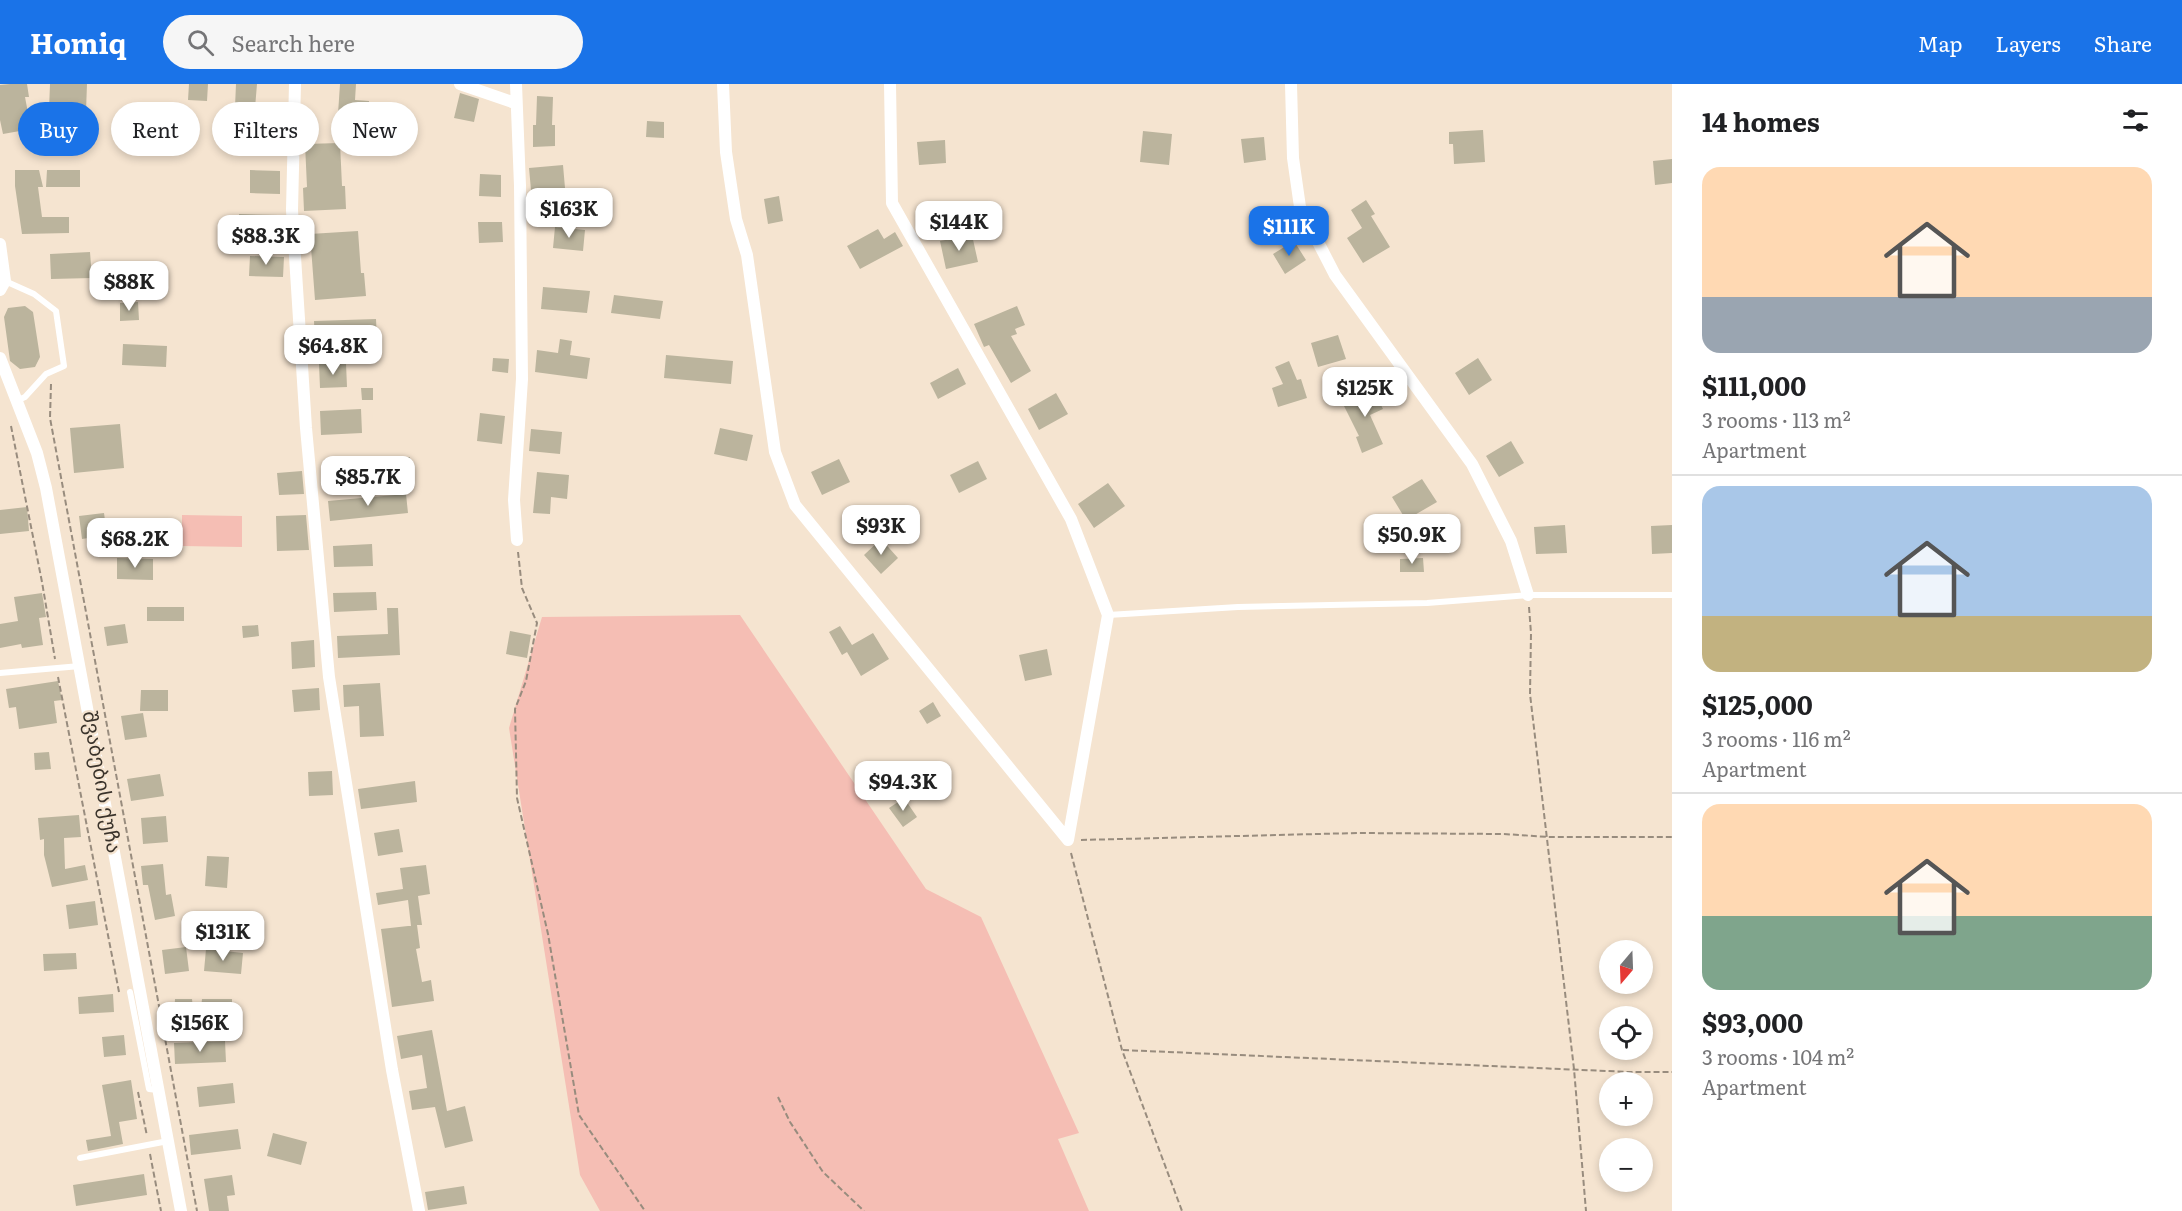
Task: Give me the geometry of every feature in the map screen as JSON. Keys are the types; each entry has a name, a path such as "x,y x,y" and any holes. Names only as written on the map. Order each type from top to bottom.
{"street":[{"path":"295,84 292,210 306,428 329,677 392,1070 419,1211"},
{"path":"460,84 515,103"},
{"path":"516,84 520,186 522,368 514,500 517,540"},
{"path":"723,84 726,152 736,219 747,255 774,452 795,505 1068,840"},
{"path":"890,84 892,203 1071,519 1108,615 1068,840"},
{"path":"1291,84 1293,158 1300,207 1335,275 1472,464 1511,541 1528,596"},
{"path":"0,244 1,287"},
{"name":"შვაბების ქუჩა","path":"0,358 37,453 46,488 181,1211"}],"lane":[{"path":"1,287 34,294 56,311 64,366 46,374 25,397 16,401"},
{"path":"1108,615 1238,607 1427,603 1528,596 1672,595"},
{"path":"0,673 80,666"},
{"path":"130,992 149,1089 159,1090"},
{"path":"80,1158 168,1141"}],"path":[{"path":"51,372 50,418 197,1211"},
{"path":"10,418 121,1000"},
{"path":"517,540 522,588 537,623 526,681 515,709 517,798 548,934 579,1115 645,1211"},
{"path":"1528,596 1531,633 1530,694 1574,1069 1587,1211"},
{"path":"1182,1211 1122,1050 1068,840 1357,833 1672,837"},
{"path":"1122,1050 1672,1072"},
{"path":"139,1092 161,1211"},
{"path":"778,1097 790,1122 823,1172 864,1211"}],"shaded area":[{"path":"182,515 242,516 242,547 182,546"},
{"path":"740,615 926,889 981,917 1079,1133 1058,1139 1089,1211 600,1211 580,1175 509,728 542,617"}],"building":[{"path":"27,84 29,97 25,97 26,102 18,102 18,131 3,134 0,120 0,85"},
{"path":"50,84 87,84 86,102 49,102"},
{"path":"189,84 208,84 207,101 188,100"},
{"path":"236,84 257,84 256,102 235,102"},
{"path":"340,84 356,84 355,100 369,101 369,102 339,102"},
{"path":"460,93 479,99 474,122 454,118"},
{"path":"537,96 553,97 552,125 555,125 555,146 533,147"},
{"path":"647,121 664,122 664,138 646,137"},
{"path":"1483,130 1485,162 1454,164 1453,144 1449,144 1449,132"},
{"path":"1143,131 1172,134 1169,165 1140,162"},
{"path":"1264,137 1266,160 1244,163 1241,139"},
{"path":"945,140 946,163 919,165 917,142"},
{"path":"331,143 331,156 341,156 346,209 304,211 303,188 307,187 306,156 319,156 319,144"},
{"path":"1672,159 1672,183 1655,185 1653,161"},
{"path":"563,165 565,188 531,190 529,168"},
{"path":"15,170 39,170 43,187 38,187 42,217 69,217 69,233 22,234"},
{"path":"47,170 80,170 80,187 46,187"},
{"path":"250,170 280,171 280,194 250,193"},
{"path":"480,174 501,175 501,197 479,196"},
{"path":"779,196 783,221 768,224 764,199"},
{"path":"1366,200 1375,214 1371,216 1390,247 1363,263 1347,238 1362,228 1351,210"},
{"path":"239,214 278,215 278,234 239,233"},
{"path":"478,222 502,222 503,242 479,243"},
{"path":"555,227 585,230 583,251 553,248"},
{"path":"878,229 884,239 895,232 903,246 860,269 847,246"},
{"path":"358,231 361,273 364,273 366,296 315,300 310,234"},
{"path":"972,235 978,262 946,269 940,241"},
{"path":"1294,241 1306,260 1285,274 1273,254"},
{"path":"90,252 92,278 51,279 50,254"},
{"path":"250,256 284,257 283,277 249,276"},
{"path":"543,287 590,291 587,313 541,309"},
{"path":"614,295 663,301 660,319 611,313"},
{"path":"138,302 139,320 120,321 120,303"},
{"path":"25,306 33,312 40,357 35,367 20,369 10,361 4,317 8,308"},
{"path":"1017,306 1025,325 1015,329 1017,334 1011,336 1031,371 1011,383 989,345 984,347 974,324"},
{"path":"376,319 377,341 315,344 314,321"},
{"path":"1338,335 1346,359 1318,367 1311,343"},
{"path":"560,339 572,341 570,355 590,358 587,379 535,372 537,350 558,353"},
{"path":"123,344 167,346 166,367 122,365"},
{"path":"666,355 733,361 731,384 664,378"},
{"path":"493,358 509,359 508,373 492,371"},
{"path":"1478,358 1492,380 1469,395 1455,373"},
{"path":"1289,361 1297,380 1301,379 1307,398 1278,407 1272,388 1283,384 1275,367"},
{"path":"346,363 347,387 320,388 319,364"},
{"path":"958,368 966,384 938,399 930,383"},
{"path":"1372,387 1383,409 1370,415 1383,444 1362,453 1356,437 1359,436 1342,402"},
{"path":"361,388 373,388 373,400 362,400"},
{"path":"1056,393 1068,414 1039,430 1028,409"},
{"path":"361,409 362,433 321,435 320,411"},
{"path":"480,413 505,416 502,444 477,441"},
{"path":"120,424 124,468 74,473 70,428"},
{"path":"720,428 753,435 747,461 714,454"},
{"path":"531,429 562,432 560,454 529,451"},
{"path":"1511,441 1524,463 1499,477 1486,456"},
{"path":"410,457 410,473 371,473 371,476 325,478 324,459"},
{"path":"839,459 850,482 822,495 811,472"},
{"path":"978,461 987,479 959,493 950,475"},
{"path":"302,471 304,494 279,495 277,473"},
{"path":"537,472 569,475 567,499 551,497 550,514 533,513"},
{"path":"1422,479 1437,502 1406,520 1392,497"},
{"path":"1108,483 1125,506 1094,528 1078,504"},
{"path":"406,494 408,513 330,521 328,501"},
{"path":"27,507 29,531 0,534 0,510"},
{"path":"104,513 107,535 82,539 79,516"},
{"path":"306,515 309,550 277,551 276,516"},
{"path":"1565,525 1567,553 1536,554 1534,527"},
{"path":"1672,525 1672,553 1652,554 1651,526"},
{"path":"881,539 898,558 881,574 864,555"},
{"path":"372,544 373,566 334,567 333,546"},
{"path":"117,558 153,559 153,580 117,579"},
{"path":"1423,558 1424,572 1400,572 1400,559"},
{"path":"376,592 377,610 334,612 333,593"},
{"path":"42,593 46,617 39,618 43,645 22,648 21,644 0,648 0,624 18,621 14,597"},
{"path":"147,607 184,607 184,621 147,621"},
{"path":"387,608 398,608 400,655 338,658 337,636 388,634"},
{"path":"125,624 128,643 107,646 104,627"},
{"path":"258,625 259,636 243,638 242,626"},
{"path":"840,626 852,645 873,633 889,659 861,676 847,652 842,655 829,632"},
{"path":"510,631 531,635 527,658 506,654"},
{"path":"314,640 315,667 292,669 291,642"},
{"path":"1047,649 1052,675 1025,681 1019,655"},
{"path":"58,681 62,700 54,701 57,723 19,729 16,707 9,708 6,689"},
{"path":"380,683 384,736 360,737 359,706 344,707 343,685"},
{"path":"319,688 320,710 294,712 292,690"},
{"path":"141,690 168,690 168,711 140,711"},
{"path":"933,702 941,716 927,724 919,711"},
{"path":"143,713 147,737 125,740 121,716"},
{"path":"49,752 51,769 35,770 34,753"},
{"path":"332,771 333,795 309,796 308,772"},
{"path":"160,774 164,796 131,801 127,779"},
{"path":"415,781 417,802 361,809 358,789"},
{"path":"904,798 917,817 903,827 889,808"},
{"path":"79,815 81,837 64,838 65,869 85,865 88,880 52,887 44,855 44,839 40,840 38,818"},
{"path":"166,816 168,842 143,844 141,818"},
{"path":"399,829 403,852 378,856 374,833"},
{"path":"207,856 229,857 227,888 205,886"},
{"path":"163,864 166,895 171,894 175,916 155,920 148,885 143,885 141,866"},
{"path":"426,865 430,894 418,896 422,925 417,925 420,948 416,949 422,982 431,980 434,1001 392,1007 381,929 411,926 408,900 378,905 376,893 403,889 400,868"},
{"path":"95,901 98,925 69,929 66,905"},
{"path":"186,947 189,971 165,974 162,950"},
{"path":"206,949 243,953 241,974 204,971"},
{"path":"76,953 77,969 44,971 43,954"},
{"path":"113,994 114,1012 79,1014 78,997"},
{"path":"175,999 192,999 194,1018 174,1018"},
{"path":"202,999 232,999 232,1019 200,1018"},
{"path":"432,1030 447,1111 465,1106 473,1141 445,1148 435,1107 412,1110 409,1091 427,1088 422,1055 401,1059 397,1036"},
{"path":"124,1035 126,1055 104,1057 102,1037"},
{"path":"225,1041 226,1062 175,1064 174,1043"},
{"path":"131,1080 137,1119 119,1122 123,1144 88,1151 86,1140 111,1136 102,1085"},
{"path":"233,1083 235,1103 199,1107 197,1087"},
{"path":"238,1129 241,1149 191,1155 189,1135"},
{"path":"273,1133 307,1142 301,1165 267,1156"},
{"path":"144,1174 147,1195 76,1206 73,1185"},
{"path":"232,1175 235,1195 227,1196 229,1211 209,1211 204,1179"},
{"path":"464,1186 467,1204 428,1210 425,1192"}]}
